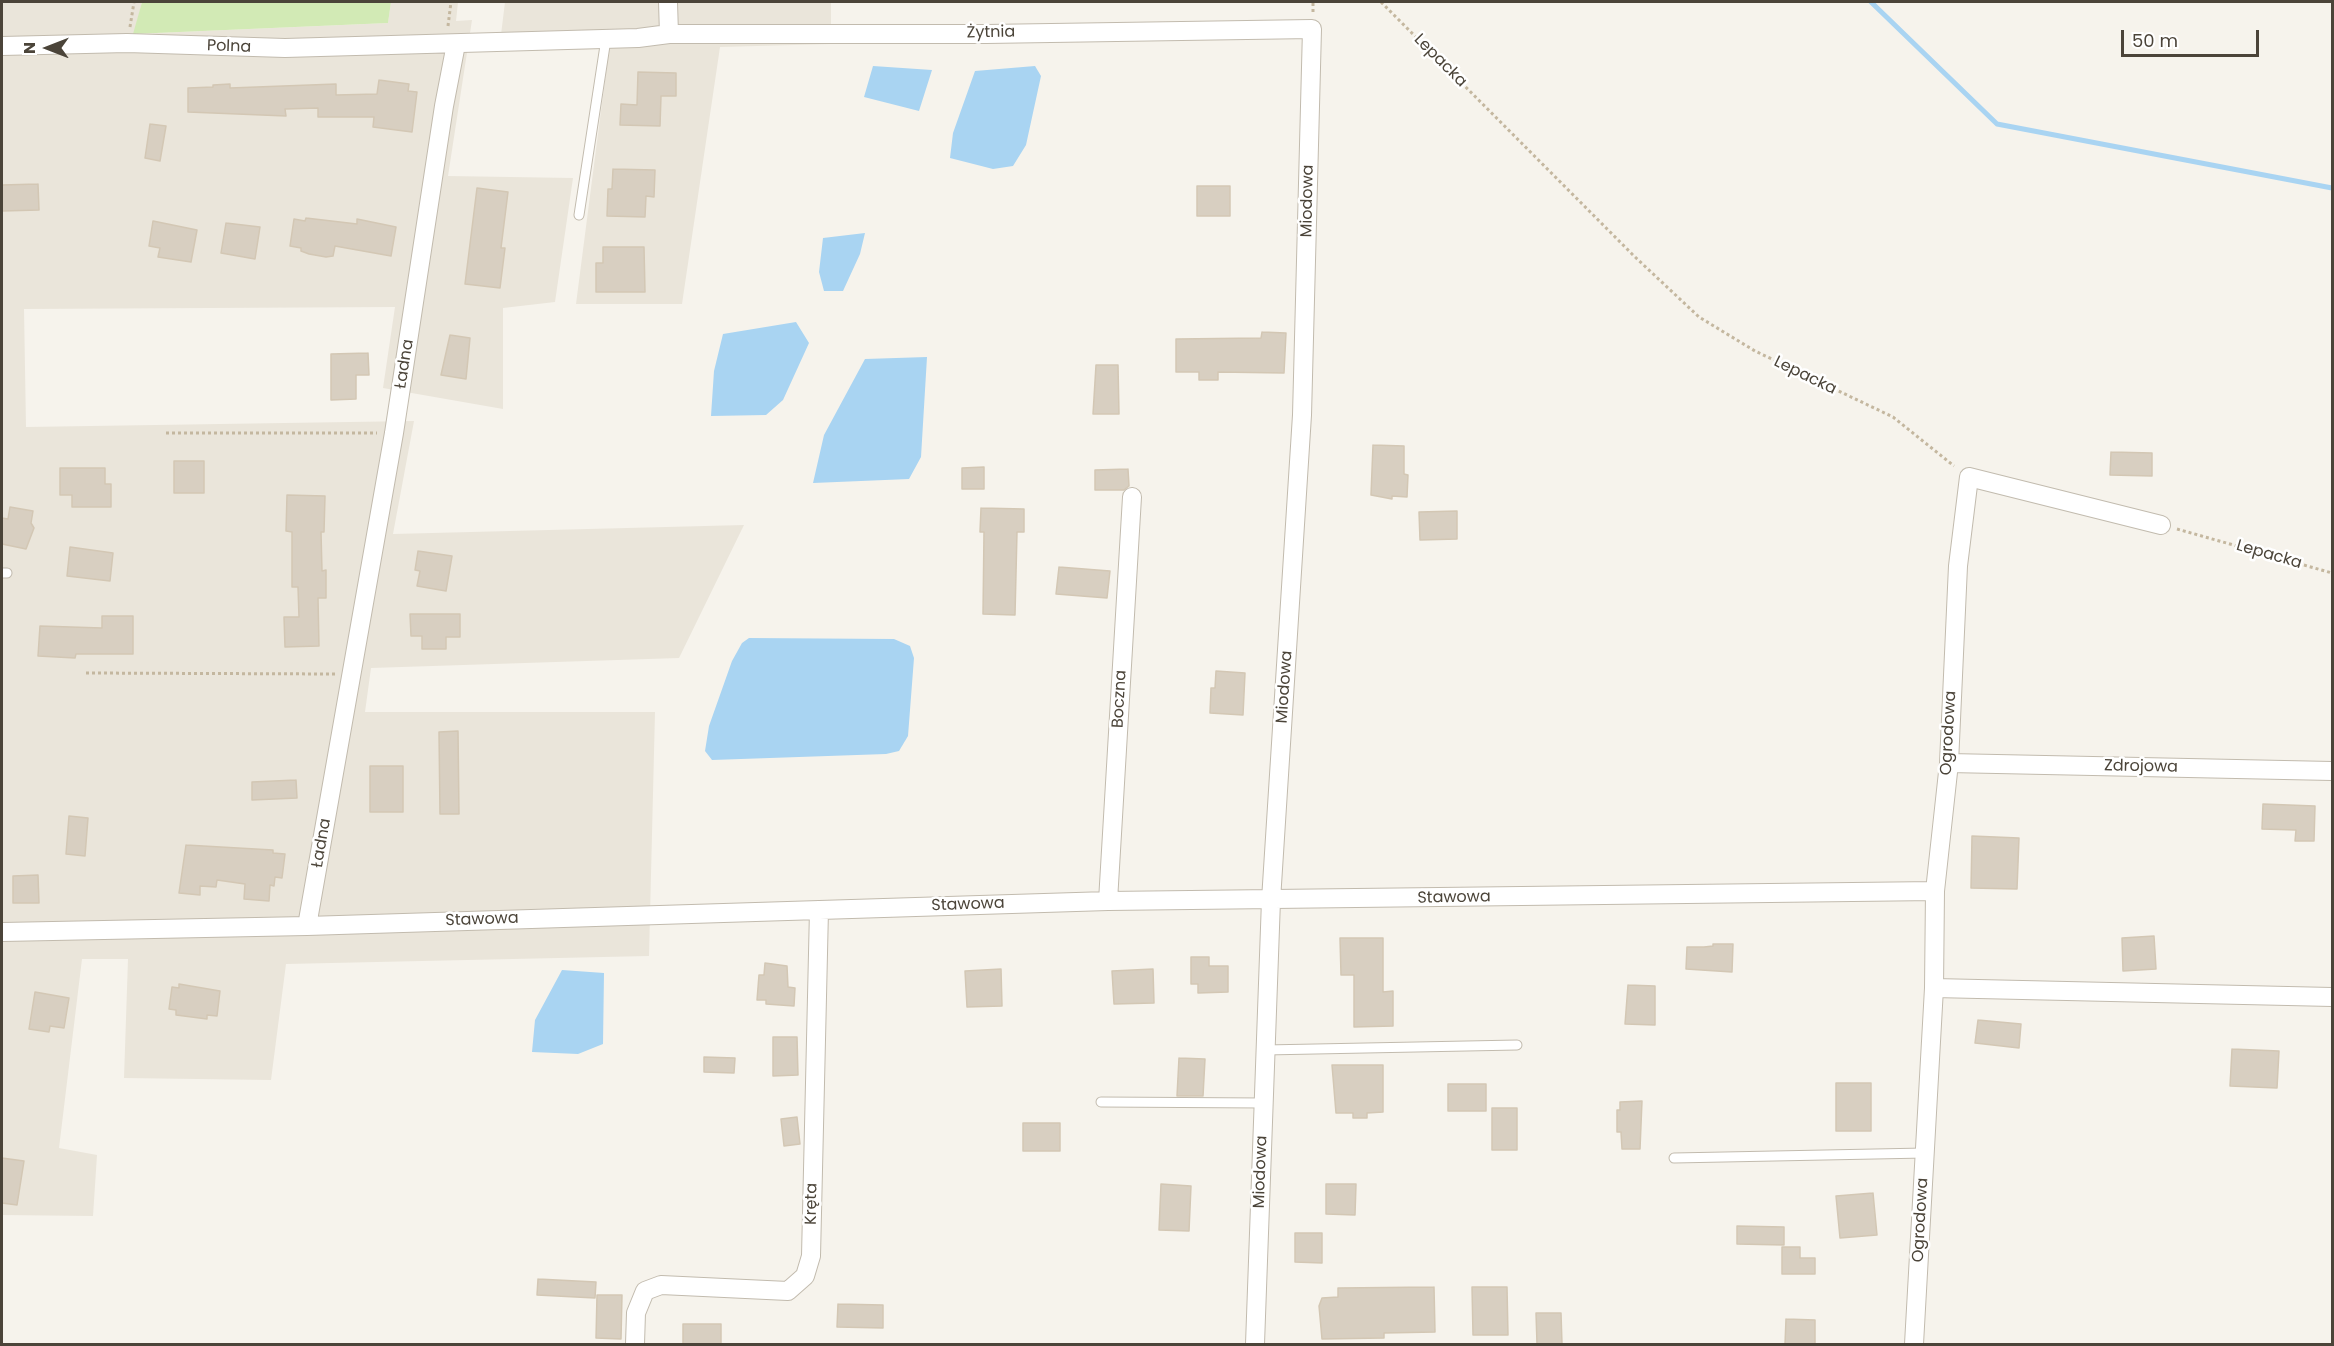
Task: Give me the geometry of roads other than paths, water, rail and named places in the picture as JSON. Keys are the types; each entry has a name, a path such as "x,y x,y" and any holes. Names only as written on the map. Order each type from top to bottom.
{"street":[{"path":"451,43 606,39 669,34 668,2"},
{"name":"Żytnia","path":"669,34 986,34 1312,28"},
{"name":"Miodowa","path":"1255,1344 1271,900 1302,415 1312,28"},
{"name":"Polna","path":"2,46 127,43 285,48 451,43"},
{"name":"Ładna","path":"307,926 394,433 451,43"},
{"name":"Ogrodowa","path":"1914,1344 1935,988 1935,891 1949,763 1958,566 1969,477 2161,525"},
{"name":"Boczna","path":"1107,901 1132,496"},
{"name":"Zdrojowa","path":"1949,763 2332,771"},
{"name":"Stawowa","path":"2,932 307,926 1107,901 1935,891"},
{"name":"Kręta","path":"635,1344 636,1313 645,1291 661,1285 788,1291 805,1276 811,1256 819,910"},
{"path":"1935,988 2332,997"}],"lane":[{"path":"579,215 606,39"},
{"path":"1265,1050 1517,1045"},
{"path":"1101,1102 1263,1103"},
{"path":"1674,1158 1925,1153"}],"water":[{"path":"873,66 932,70 919,111 864,97"},
{"path":"1035,66 1041,76 1026,145 1013,166 993,169 950,158 953,133 975,71"},
{"path":"865,233 860,254 843,291 824,291 819,272 823,238"},
{"path":"796,322 809,343 783,400 766,415 711,416 714,371 723,334"},
{"path":"927,357 921,457 909,479 813,483 824,435 865,359"},
{"path":"749,638 894,639 910,646 914,658 908,736 899,751 886,754 712,760 705,751 709,726 732,661 742,643"},
{"path":"562,970 604,973 603,1044 578,1054 532,1052 535,1020"}],"waterway":[{"path":"1871,2 1997,124 2332,188"}]}
